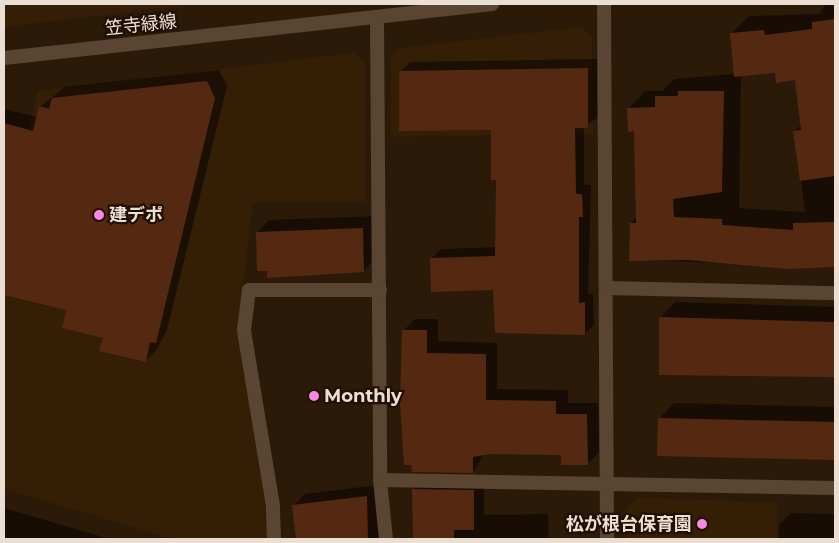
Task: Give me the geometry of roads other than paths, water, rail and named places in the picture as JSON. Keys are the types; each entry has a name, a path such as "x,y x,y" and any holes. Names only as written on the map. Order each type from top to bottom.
{"street":[{"name":"笠寺緑線","path":"4,58 492,4"},
{"path":"604,4 607,539"},
{"path":"377,18 380,480 386,539"},
{"path":"606,288 835,293"},
{"path":"274,539 273,506 244,330 249,290 380,290"},
{"path":"380,480 835,488"}],"place":[{"name":"建デポ","path":"99,215"},
{"name":"Monthly","path":"314,396"},
{"name":"松が根台保育園","path":"702,524"}]}
